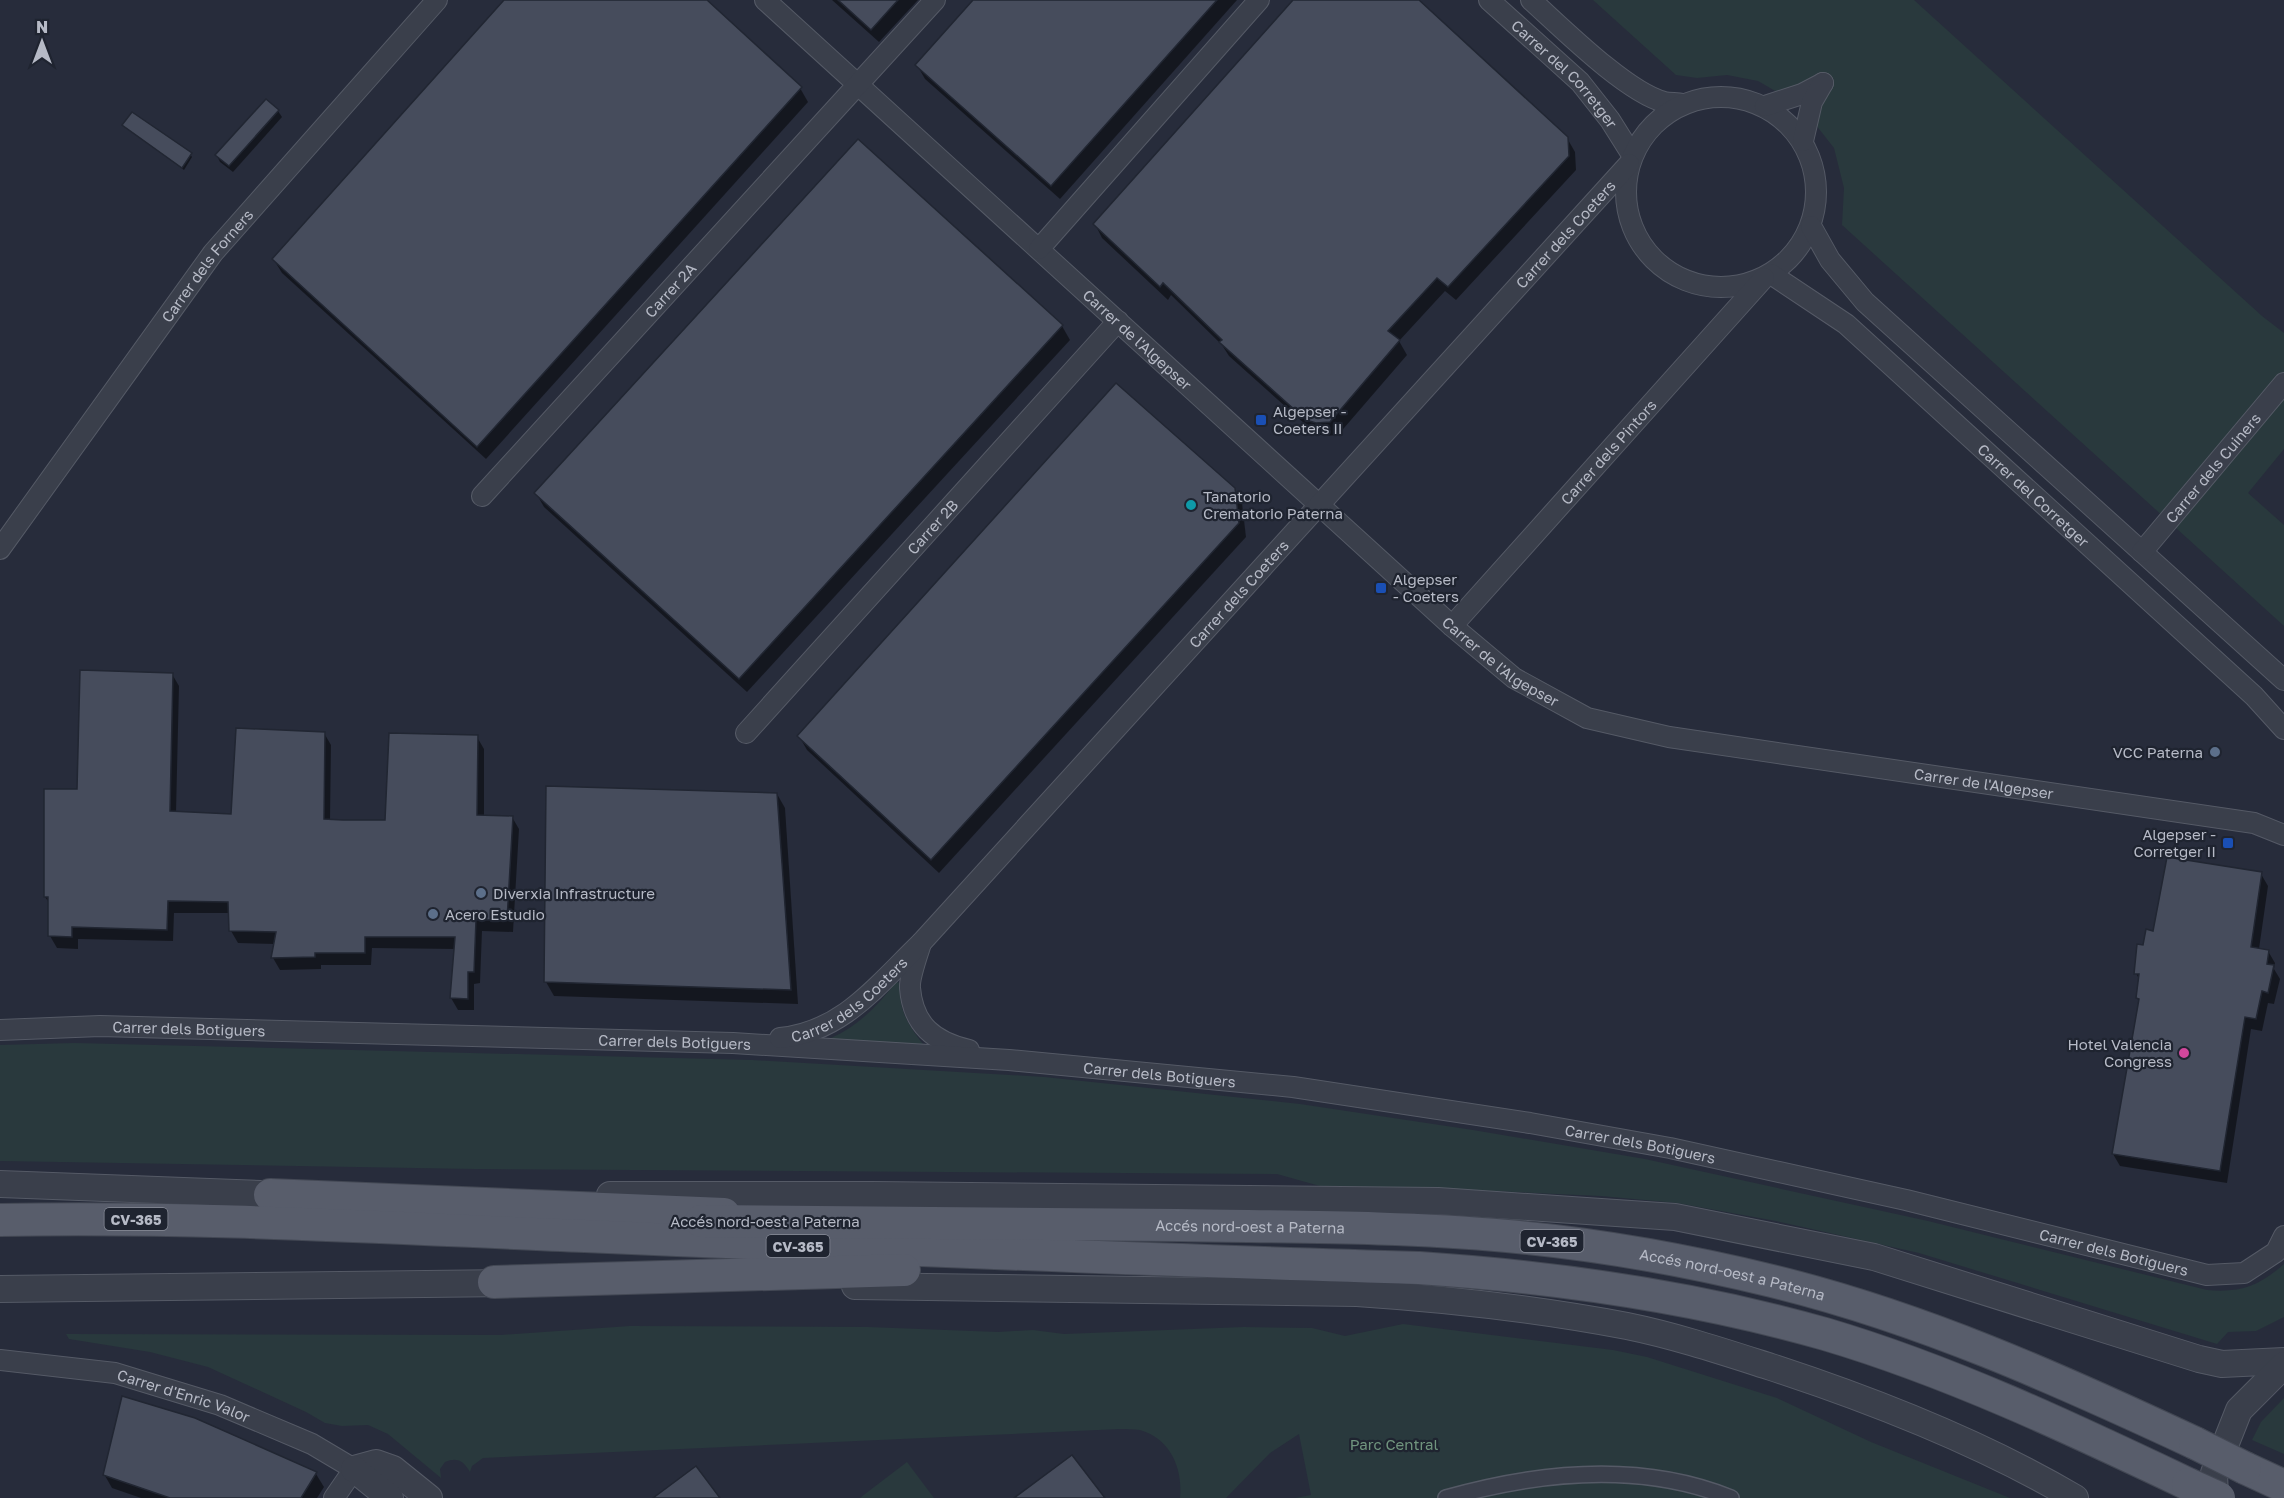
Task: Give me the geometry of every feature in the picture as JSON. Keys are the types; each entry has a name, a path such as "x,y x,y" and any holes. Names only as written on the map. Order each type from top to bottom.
{"main road":[{"name":"Accés nord-oest a Paterna","path":"0,1220 106,1218 270,1209 1413,1229 1509,1236 1600,1247 1685,1262 1774,1282 1929,1329 2011,1360 2090,1394 2284,1486"},
{"name":"Accés nord-oest a Paterna","path":"270,1209 876,1249 1419,1268 1568,1281 1747,1313 1826,1335 2018,1406 2208,1493"},
{"path":"494,1282 877,1270 1325,1265"}],"street":[{"name":"Carrer dels Forners","path":"0,549 213,253 437,0"},
{"name":"Carrer de l'Algepser","path":"765,0 1452,626 1514,678 1587,718 1669,737 2254,823 2284,835"},
{"name":"Carrer 2A","path":"482,496 859,86 935,0"},
{"path":"1039,249 1259,0"},
{"name":"Carrer del Corretger","path":"1489,0 1580,82 1611,120 1631,160"},
{"name":"Carrer del Corretger","path":"1530,0 1598,60 1639,90 1663,101 1683,104"},
{"path":"1765,106 1802,94 1822,83 1812,102 1803,141"},
{"path":"1710,97 1738,97 1765,106 1786,121 1803,141 1815,168 1817,198 1811,226 1801,245 1788,261 1768,276 1734,287 1702,286 1672,274 1648,254 1632,227 1625,196 1631,160 1645,134 1662,117 1683,104 1710,97"},
{"name":"Carrer dels Coeters","path":"732,1043 802,1036 827,1025 851,1010 921,943 1631,160"},
{"name":"Carrer del Corretger","path":"1811,226 1830,260 1865,302 2284,680"},
{"name":"Carrer del Corretger","path":"1768,276 1846,324 2232,676 2284,729"},
{"name":"Carrer dels Pintors","path":"1452,626 1768,276"},
{"name":"Carrer 2B","path":"746,733 1118,321"},
{"name":"Carrer dels Cuiners","path":"2142,552 2284,383"},
{"name":"Carrer dels Coeters","path":"921,943 909,987 918,1020 928,1033 950,1046 1009,1060"},
{"name":"Carrer dels Botiguers","path":"0,1030 100,1026 732,1043 1009,1060 1293,1087 1670,1148 1906,1200 2207,1275 2244,1273 2276,1252 2284,1236"},
{"path":"0,1184 270,1209 862,1195 1438,1201 1675,1217 1874,1257 2199,1359 2222,1364 2284,1363"},
{"path":"0,1289 494,1282 1357,1293 1439,1298 1539,1311 1629,1327 1728,1353 1836,1388 1957,1438 2051,1484 2074,1498"},
{"name":"Carrer d'Enric Valor","path":"0,1360 115,1373 220,1405 312,1444 354,1469 390,1498"},
{"path":"2208,1493 2239,1410 2284,1363"},
{"path":"334,1498 354,1469 376,1462 393,1469 429,1498"},
{"path":"1446,1498 1510,1481 1575,1474 1640,1476 1704,1487 1731,1498"}],"green space":[{"path":"1593,0 1914,0 2262,316 2284,333 2284,449 2248,493 2284,525 2284,626 1842,225 1844,188 1834,148 1801,106 1758,81 1727,75 1697,78 1676,75"},
{"path":"898,982 901,1002 908,1023 923,1044 921,1046 831,1041 831,1038 850,1028 867,1015"},
{"path":"75,1043 752,1060 1044,1077 1300,1104 1645,1159 1928,1221 2207,1290 2240,1289 2258,1283 2284,1264 2284,1317 2256,1331 2228,1332 2217,1344 1919,1253 1776,1221 1677,1203 1601,1196 1469,1190 1327,1188 1277,1174 474,1169 0,1161 0,1045"},
{"name":"Parc Central","path":"1403,1324 1613,1350 1647,1357 1777,1398 1871,1442 2010,1498 1295,1498 1311,1495 1299,1434 1270,1453 1226,1498 1180,1498 1177,1466 1167,1448 1151,1434 1140,1430 1125,1429 483,1458 472,1466 470,1472 462,1463 453,1460 445,1462 440,1469 441,1478 388,1434 368,1425 342,1426 325,1423 208,1367 150,1352 69,1339 66,1334 501,1335 630,1326 868,1327 998,1332 1033,1330 1064,1334 1244,1327 1312,1328 1345,1336"},
{"path":"2284,1398 2284,1454 2252,1440 2261,1422"},
{"path":"907,1462 934,1498 860,1498 865,1494"}],"building":[{"path":"504,0 707,0 802,87 477,447 272,259"},
{"path":"838,0 898,0 871,30"},
{"path":"973,0 1217,0 1051,186 915,65"},
{"path":"1293,0 1419,0 1568,137 1569,156 1448,287 1437,278 1388,331 1400,340 1330,422 1316,423 1306,420 1219,342 1222,340 1163,283 1160,287 1093,224"},
{"path":"266,99 279,110 229,166 215,155"},
{"path":"132,112 192,153 182,168 122,125"},
{"path":"858,139 1063,325 739,679 534,493"},
{"path":"1116,383 1235,488 1239,523 931,860 797,736"},
{"path":"80,670 173,673 170,811 231,814 236,728 325,732 324,819 343,820 385,820 389,733 478,735 477,815 513,816 507,920 476,920 474,972 468,972 468,999 450,998 455,937 365,937 365,953 315,953 315,957 271,958 276,932 229,931 228,902 168,901 167,930 72,927 72,937 48,936 48,897 44,897 44,789 77,789"},
{"path":"546,786 777,793 791,990 544,982"},
{"path":"2167,857 2262,872 2251,947 2269,950 2267,964 2274,965 2268,993 2262,991 2256,1019 2245,1017 2220,1171 2112,1154 2139,999 2136,998 2139,974 2134,974 2137,944 2143,945 2146,929 2153,931"},
{"path":"122,1396 195,1418 317,1472 301,1498 170,1498 103,1475"},
{"path":"1072,1455 1105,1498 1014,1498"},
{"path":"696,1466 720,1498 653,1498"}],"place":[{"name":"Algepser - Coeters II","path":"1261,420"},
{"name":"Tanatorio Crematorio Paterna","path":"1191,505"},
{"name":"Algepser - Coeters","path":"1381,588"},
{"name":"VCC Paterna","path":"2215,752"},
{"name":"Algepser - Corretger II","path":"2228,843"},
{"name":"Diverxia Infrastructure","path":"481,893"},
{"name":"Acero Estudio","path":"433,914"},
{"name":"Hotel Valencia Congress","path":"2184,1053"}]}
